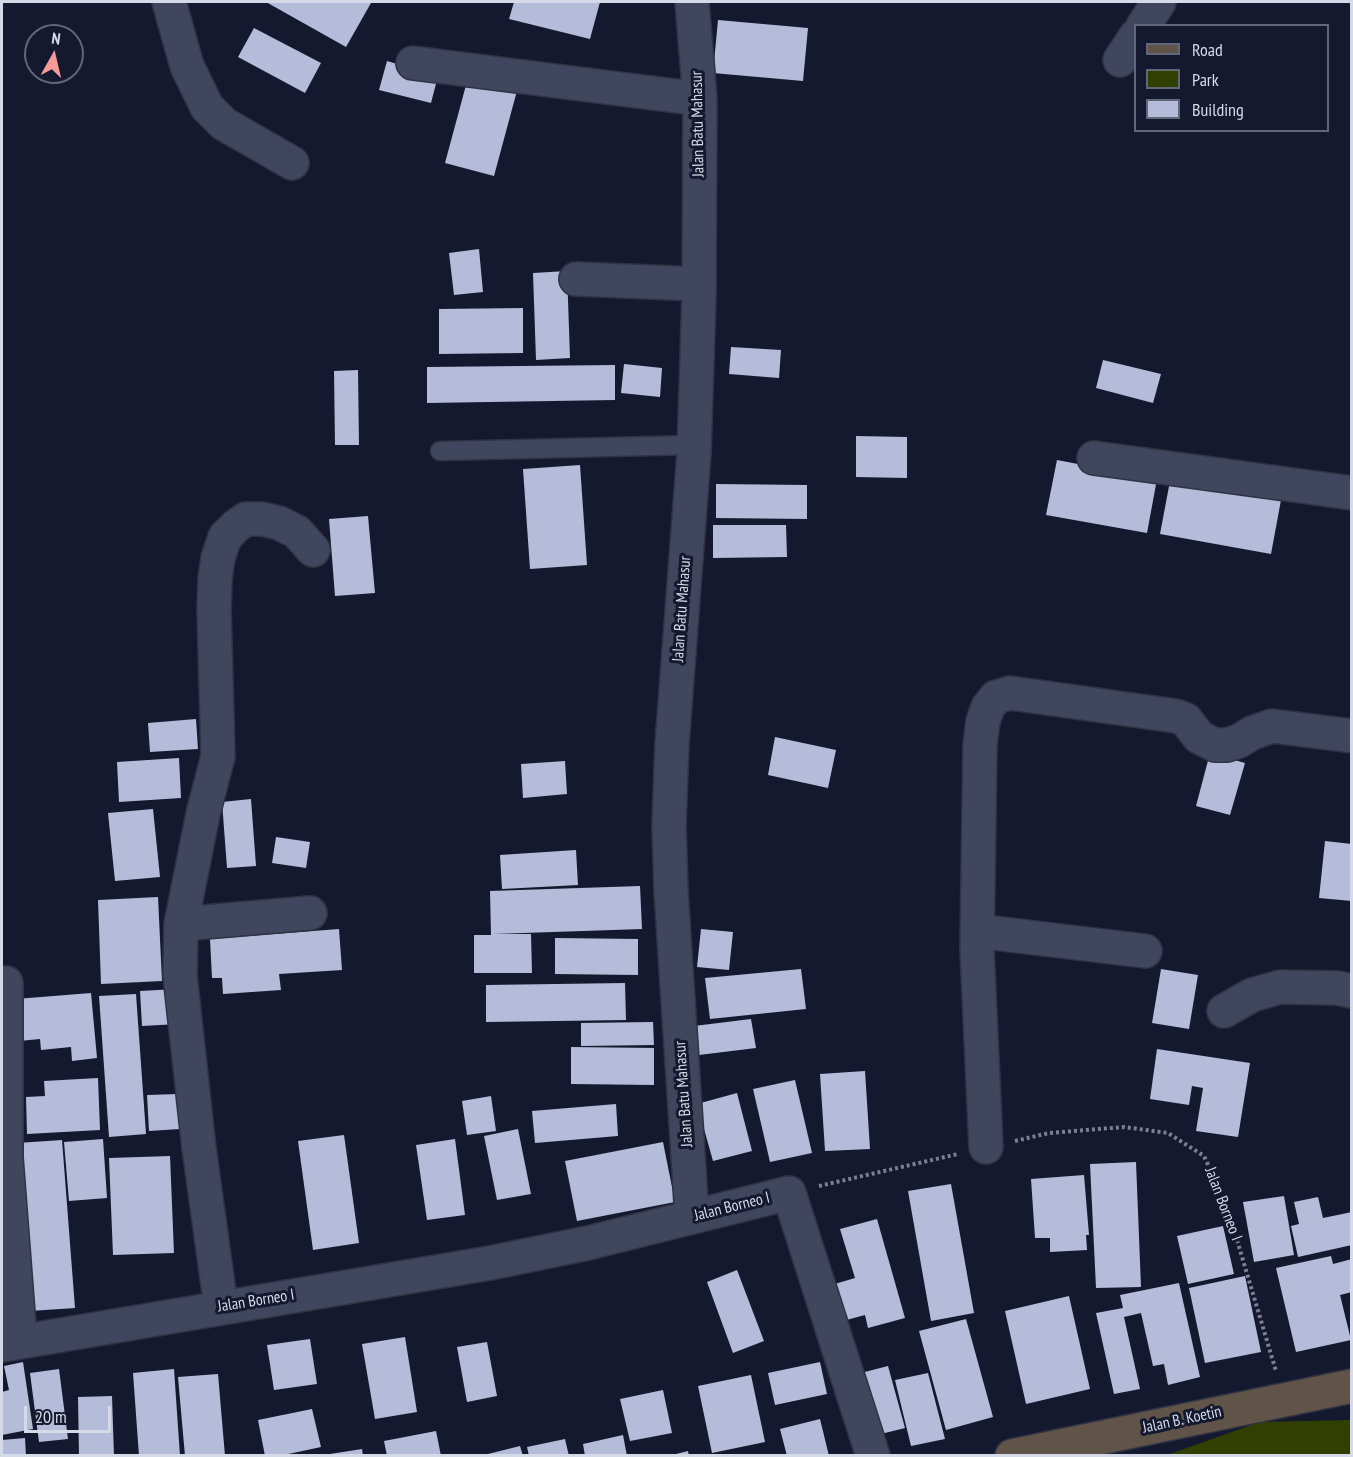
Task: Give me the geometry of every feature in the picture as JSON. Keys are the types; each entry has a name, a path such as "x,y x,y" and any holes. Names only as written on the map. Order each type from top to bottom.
{"street":[{"path":"169,2 187,66 207,107 224,124 292,164"},
{"name":"Jalan Batu Mahasur","path":"692,2 700,99 699,284 694,445 672,744 669,825 670,891 692,1217"},
{"path":"1144,24 1159,2"},
{"path":"413,63 700,99"},
{"path":"576,279 699,284"},
{"path":"1094,458 1352,493"},
{"path":"221,1307 199,1148 181,986 181,924 203,814 218,756 214,609 218,558 225,537 246,519 262,519 279,523 297,532 313,550"},
{"path":"986,1148 977,931 980,745 982,721 988,707 996,697 1010,693 1176,716 1186,720 1199,737 1215,745 1227,745 1239,741 1252,733 1272,726 1352,736"},
{"path":"181,924 310,913"},
{"path":"977,931 1145,951"},
{"path":"6,983 6,1158 11,1342"},
{"path":"1224,1011 1252,995 1280,987 1337,988 1352,991"},
{"path":"789,1193 873,1455"},
{"name":"Jalan Borneo I","path":"11,1342 490,1263 588,1243 789,1193"},
{"name":"Jalan B. Koetin","path":"1012,1455 1352,1386"}],"lane":[{"path":"440,451 694,445"}],"path":[{"name":"Jalan Borneo I","path":"789,1193 1049,1133 1124,1127 1168,1133 1204,1156 1226,1203 1284,1398"}],"green space":[{"path":"1351,1420 1351,1455 1164,1456 1260,1422"}],"building":[{"path":"266,2 369,2 371,3 346,47"},
{"path":"514,2 600,2 590,39 509,19"},
{"path":"718,20 808,28 803,81 713,73"},
{"path":"254,28 321,63 305,93 238,57"},
{"path":"387,61 438,76 431,103 379,90"},
{"path":"469,74 518,87 494,176 445,163"},
{"path":"479,249 483,292 454,295 449,253"},
{"path":"567,271 570,358 536,360 533,273"},
{"path":"523,308 523,353 439,354 439,309"},
{"path":"731,347 781,350 779,378 729,374"},
{"path":"1103,360 1161,374 1153,403 1096,388"},
{"path":"624,364 662,368 660,397 621,393"},
{"path":"615,365 615,400 427,403 427,367"},
{"path":"358,370 359,445 335,445 334,371"},
{"path":"856,436 907,437 907,478 856,477"},
{"path":"1057,460 1157,479 1147,533 1046,515"},
{"path":"580,465 587,565 530,569 523,469"},
{"path":"1170,481 1281,500 1271,554 1160,534"},
{"path":"716,484 807,485 807,519 716,518"},
{"path":"368,516 375,593 335,596 329,519"},
{"path":"713,525 786,525 787,557 713,558"},
{"path":"196,719 198,749 150,752 148,723"},
{"path":"775,737 836,750 828,788 768,775"},
{"path":"1210,753 1245,763 1230,815 1196,806"},
{"path":"179,758 181,798 119,802 117,762"},
{"path":"565,761 567,794 523,798 521,764"},
{"path":"251,799 256,866 227,868 222,802"},
{"path":"153,809 160,877 115,881 108,813"},
{"path":"276,837 310,842 306,868 272,863"},
{"path":"1325,841 1352,844 1352,901 1319,898"},
{"path":"576,850 578,885 502,889 500,855"},
{"path":"640,886 642,929 494,934 531,934 532,973 474,973 474,935 491,935 490,891"},
{"path":"158,897 162,981 101,984 98,900"},
{"path":"339,929 342,970 279,974 281,990 223,994 222,978 212,978 210,939"},
{"path":"701,929 733,932 729,970 697,967"},
{"path":"555,938 638,939 638,975 555,974"},
{"path":"801,969 806,1009 710,1019 705,978"},
{"path":"1161,969 1198,975 1189,1029 1152,1023"},
{"path":"625,983 626,1020 486,1022 486,985"},
{"path":"176,989 178,1024 142,1026 140,991"},
{"path":"91,993 97,1058 72,1061 71,1047 41,1050 40,1039 19,1041 16,999"},
{"path":"136,994 146,1134 109,1137 99,996"},
{"path":"751,1019 756,1048 699,1055 694,1026"},
{"path":"653,1022 654,1045 581,1046 581,1023"},
{"path":"571,1047 654,1048 654,1085 571,1084"},
{"path":"1157,1049 1250,1063 1238,1137 1196,1131 1203,1088 1192,1086 1189,1105 1150,1099"},
{"path":"865,1071 870,1149 825,1151 820,1074"},
{"path":"98,1078 100,1130 27,1134 26,1097 45,1096 44,1081"},
{"path":"795,1080 812,1153 770,1162 753,1089"},
{"path":"737,1093 752,1151 713,1161 697,1104"},
{"path":"178,1094 180,1129 149,1131 147,1095"},
{"path":"491,1096 496,1131 467,1135 462,1101"},
{"path":"616,1104 618,1136 535,1143 532,1111"},
{"path":"518,1129 531,1194 497,1200 484,1136"},
{"path":"344,1135 359,1243 313,1250 298,1141"},
{"path":"103,1139 107,1198 69,1201 64,1142"},
{"path":"455,1139 465,1215 427,1220 416,1145"},
{"path":"62,1140 75,1308 30,1311 17,1143"},
{"path":"663,1142 675,1202 577,1221 565,1161"},
{"path":"170,1156 174,1253 113,1255 109,1158"},
{"path":"1136,1162 1141,1287 1096,1288 1090,1164"},
{"path":"1084,1175 1089,1235 1086,1235 1087,1250 1050,1252 1050,1238 1035,1238 1031,1179"},
{"path":"951,1184 974,1313 931,1321 908,1191"},
{"path":"1284,1196 1294,1255 1254,1262 1243,1202"},
{"path":"1318,1197 1323,1218 1352,1212 1352,1245 1298,1257 1291,1226 1299,1224 1294,1202"},
{"path":"877,1219 905,1318 868,1328 865,1315 839,1322 828,1286 855,1278 840,1229"},
{"path":"1223,1226 1234,1274 1188,1284 1177,1236"},
{"path":"1331,1256 1333,1264 1352,1259 1352,1292 1340,1295 1351,1340 1296,1352 1276,1268"},
{"path":"737,1270 764,1341 733,1353 707,1282"},
{"path":"1245,1276 1261,1352 1205,1363 1189,1288"},
{"path":"1179,1283 1200,1377 1168,1385 1164,1364 1153,1366 1141,1313 1124,1317 1140,1389 1114,1394 1096,1313 1123,1308 1120,1295"},
{"path":"1069,1296 1090,1389 1026,1404 1005,1311"},
{"path":"966,1319 993,1417 946,1430 919,1331"},
{"path":"405,1337 417,1412 375,1419 362,1344"},
{"path":"310,1339 317,1384 274,1390 267,1345"},
{"path":"487,1342 497,1396 467,1402 457,1347"},
{"path":"23,1362 33,1429 2,1435 2,1392 9,1390 4,1366"},
{"path":"820,1362 827,1394 775,1405 768,1373"},
{"path":"888,1366 905,1428 873,1436 857,1374"},
{"path":"59,1369 68,1439 39,1442 30,1373"},
{"path":"174,1369 180,1456 139,1456 133,1373"},
{"path":"928,1373 945,1439 911,1446 895,1380"},
{"path":"218,1374 225,1456 185,1456 178,1377"},
{"path":"751,1375 765,1442 712,1453 698,1386"},
{"path":"663,1390 672,1433 630,1441 620,1399"},
{"path":"112,1396 114,1456 79,1456 78,1397"},
{"path":"312,1409 321,1447 279,1456 265,1456 258,1420"},
{"path":"820,1419 829,1456 787,1456 780,1429"},
{"path":"436,1431 441,1456 387,1456 384,1441"},
{"path":"623,1435 627,1456 585,1456 583,1444"},
{"path":"25,1438 26,1456 2,1456 2,1440"},
{"path":"565,1439 569,1456 529,1456 527,1447"},
{"path":"520,1446 523,1456 484,1455"},
{"path":"362,1449 363,1456 330,1456 330,1454"},
{"path":"688,1451 689,1456 672,1456 672,1455"}]}
